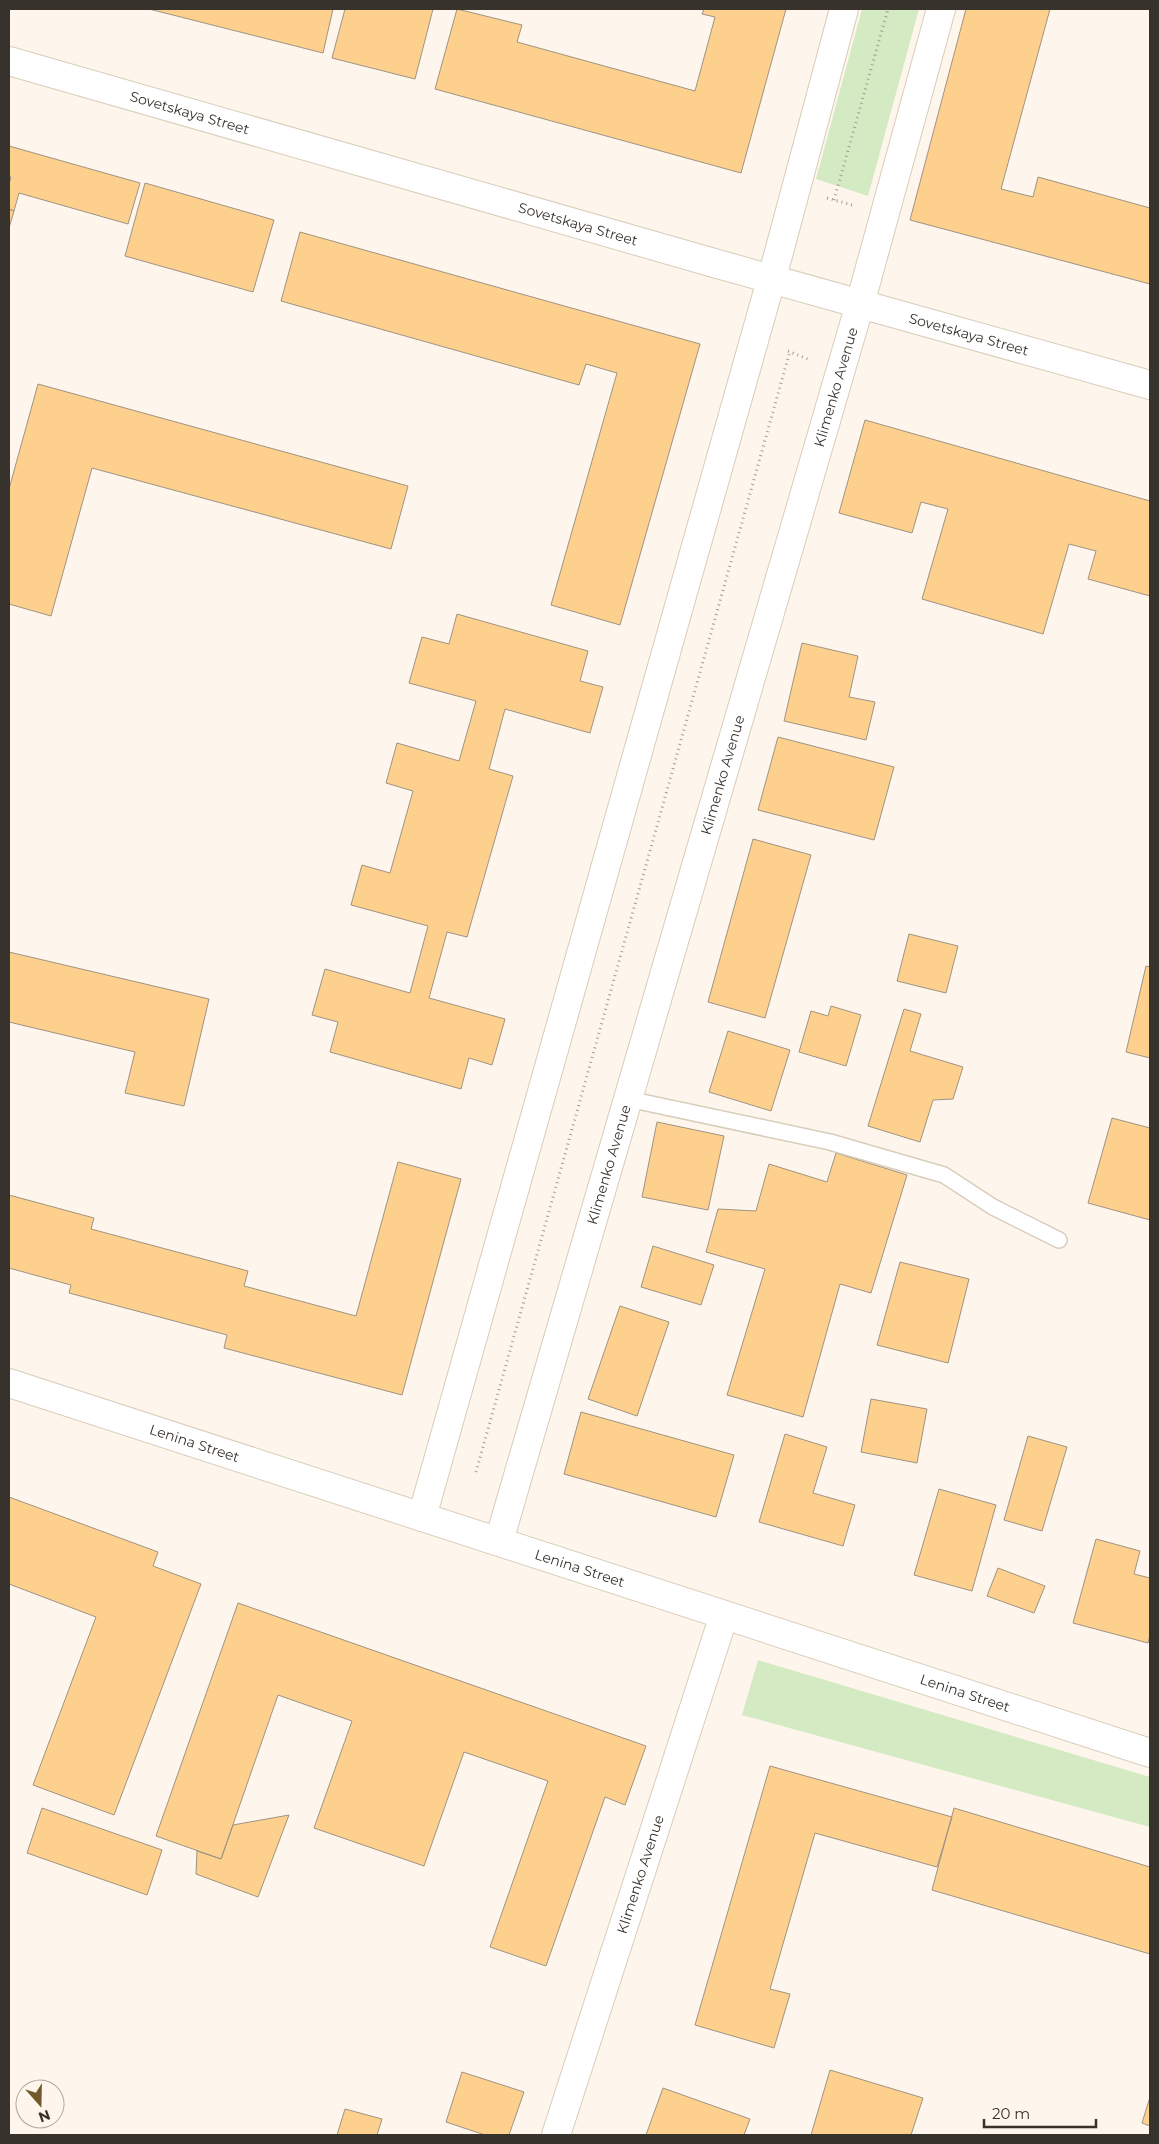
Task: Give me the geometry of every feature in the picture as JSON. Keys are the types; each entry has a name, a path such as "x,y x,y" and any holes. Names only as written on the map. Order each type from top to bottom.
{"street":[{"path":"422,1517 771,279 844,9"},
{"name":"Klimenko Avenue","path":"499,1542 860,304 941,9"},
{"name":"Sovetskaya Street","path":"9,60 771,279 1150,385"},
{"name":"Lenina Street","path":"9,1382 1150,1753"},
{"name":"Klimenko Avenue","path":"556,2135 724,1615"}],"lane":[{"path":"628,1098 830,1142 944,1175 993,1207 1059,1240"}],"path":[{"path":"834,200 888,9"},
{"path":"795,190 884,214"},
{"path":"753,342 790,351 840,373"},
{"path":"476,1472 790,351"},
{"path":"438,1460 515,1483"}],"green space":[{"path":"862,9 919,9 868,196 816,179"},
{"path":"758,1660 1150,1777 1150,1827 742,1715"}],"building":[{"path":"149,9 333,9 323,53"},
{"path":"345,9 433,9 415,79 332,58"},
{"path":"457,9 522,25 517,42 695,91 715,17 702,14 704,9 786,9 741,173 435,89"},
{"path":"966,9 1050,9 1001,189 1033,197 1038,177 1150,208 1150,284 910,220"},
{"path":"9,146 140,183 128,224 19,193 14,211 9,209 9,184 11,177 9,176"},
{"path":"145,183 274,220 253,292 125,256"},
{"path":"9,209 14,211 9,228"},
{"path":"300,232 700,344 620,625 551,605 617,373 586,364 579,385 281,301"},
{"path":"38,384 408,486 391,549 92,468 51,616 9,604 9,489"},
{"path":"865,420 1150,501 1150,596 1088,579 1096,551 1069,544 1043,634 922,599 948,509 921,502 912,533 839,513"},
{"path":"457,614 588,651 580,681 603,687 590,733 505,709 489,769 513,776 467,937 447,932 429,998 505,1019 492,1065 469,1058 461,1089 330,1052 338,1022 312,1015 325,969 410,993 428,926 351,905 362,865 390,873 413,791 386,783 397,743 459,761 476,701 409,683 422,637 449,644"},
{"path":"802,643 858,656 849,697 875,702 866,740 784,721"},
{"path":"778,737 894,767 874,840 758,810"},
{"path":"753,839 811,855 765,1018 708,1002"},
{"path":"909,934 958,946 946,993 897,981"},
{"path":"9,952 209,999 184,1106 125,1093 135,1052 9,1022"},
{"path":"1146,966 1150,967 1150,1058 1126,1052"},
{"path":"831,1006 861,1015 846,1066 799,1052 811,1011 828,1016"},
{"path":"904,1009 921,1014 910,1051 963,1067 953,1099 933,1100 920,1142 868,1126"},
{"path":"728,1031 790,1050 771,1111 709,1092"},
{"path":"1112,1118 1150,1128 1150,1220 1088,1203"},
{"path":"657,1122 724,1136 708,1210 642,1197"},
{"path":"836,1153 907,1175 871,1293 840,1284 803,1417 727,1395 765,1269 706,1252 718,1209 756,1211 769,1164 827,1182"},
{"path":"398,1162 461,1179 402,1395 224,1348 227,1335 69,1293 71,1285 9,1268 9,1195 94,1218 91,1229 248,1271 244,1286 356,1316"},
{"path":"653,1246 714,1265 701,1305 641,1287"},
{"path":"900,1262 969,1279 948,1363 877,1345"},
{"path":"620,1306 669,1322 637,1416 588,1399"},
{"path":"871,1399 927,1409 917,1463 861,1452"},
{"path":"581,1412 734,1455 716,1517 564,1474"},
{"path":"785,1434 827,1447 813,1493 855,1505 843,1546 759,1522"},
{"path":"1028,1436 1067,1447 1042,1531 1004,1520"},
{"path":"939,1489 996,1505 972,1591 914,1575"},
{"path":"9,1497 158,1552 153,1566 201,1584 114,1815 33,1785 96,1617 9,1584"},
{"path":"1096,1539 1140,1551 1134,1574 1150,1578 1150,1635 1148,1643 1073,1623"},
{"path":"998,1568 1045,1586 1034,1613 987,1596"},
{"path":"238,1603 646,1746 625,1805 605,1797 546,1966 490,1947 548,1781 464,1752 424,1866 314,1828 352,1721 278,1695 221,1859 156,1836"},
{"path":"770,1766 952,1817 937,1867 815,1833 770,1989 790,1994 774,2048 695,2025"},
{"path":"42,1808 162,1850 147,1895 27,1853"},
{"path":"954,1808 1150,1867 1150,1954 932,1890"},
{"path":"289,1815 258,1897 196,1874 197,1851 221,1859 233,1825"},
{"path":"830,2070 923,2098 911,2135 811,2135"},
{"path":"462,2072 524,2092 509,2135 485,2135 446,2122"},
{"path":"663,2088 750,2119 744,2135 646,2135"},
{"path":"1150,2097 1150,2126 1142,2123"},
{"path":"345,2109 382,2119 377,2135 337,2135"}]}
